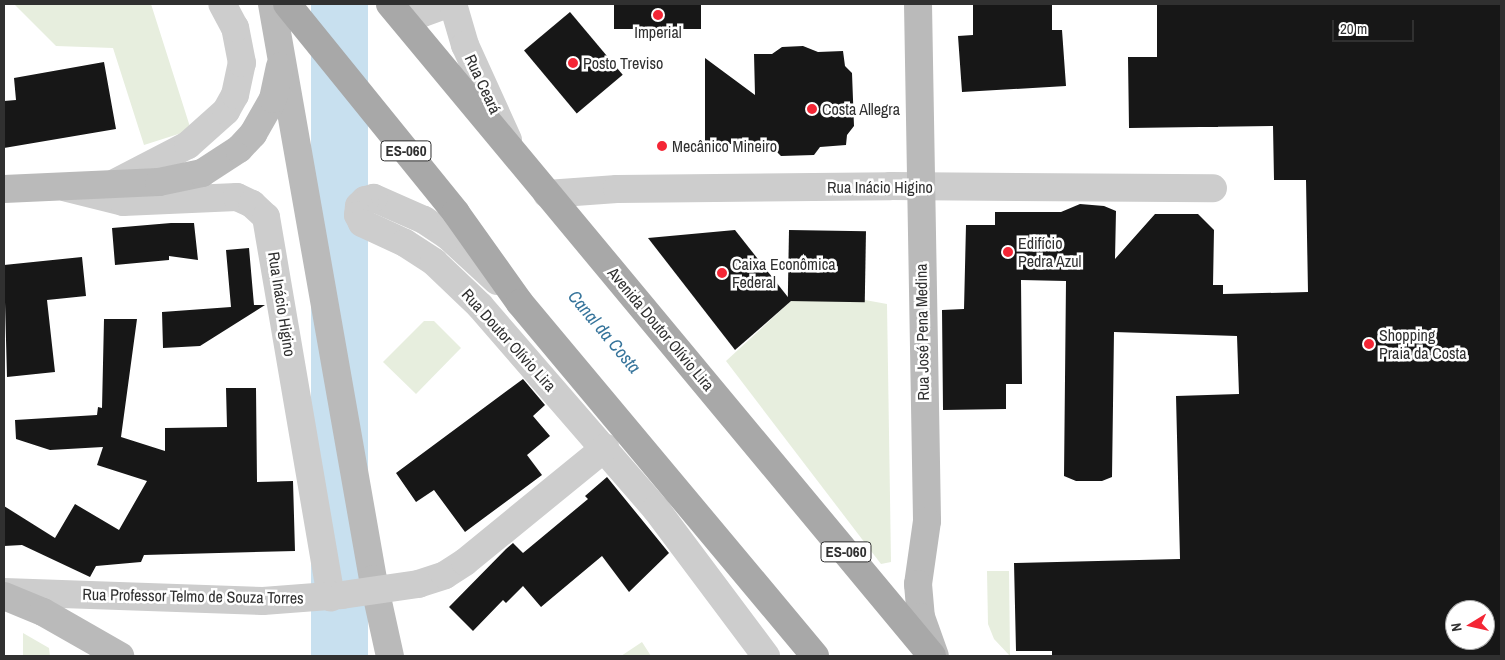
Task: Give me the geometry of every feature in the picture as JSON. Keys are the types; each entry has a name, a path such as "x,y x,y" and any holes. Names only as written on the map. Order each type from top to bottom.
{"main road":[{"name":"ES-060","path":"287,4 456,213 520,303 815,656"},
{"name":"Avenida Doutor Olívio Lira","path":"390,4 518,162 548,194 934,656"}],"street":[{"path":"112,185 188,145 215,124 226,111 235,95 242,63 235,28 222,4"},
{"path":"272,4 280,38 359,500 390,656"},
{"path":"390,4 420,14 448,4"},
{"name":"Rua Ceará","path":"454,4 465,45 518,162"},
{"name":"Rua José Pena Medina","path":"918,4 919,186 927,520 918,584 921,617 934,656"},
{"name":"Rua Inácio Higino","path":"4,189 68,188 180,180 202,173 239,149 253,134 273,99 280,66 280,38"},
{"name":"Rua Inácio Higino","path":"548,194 617,189 919,186 1213,188"},
{"name":"Rua Inácio Higino","path":"68,188 123,202 236,197 252,204 266,217 336,596"},
{"name":"Rua Doutor Olívio Lira","path":"520,303 448,236 424,220 374,198 365,200 359,206 358,215 362,223 405,243 453,278 605,448 668,525 716,594 766,656"},
{"name":"Rua Professor Telmo de Souza Torres","path":"4,594 263,601 336,596 418,584 445,575 465,562 605,448"},
{"name":"Rua Professor Telmo de Souza Torres","path":"4,594 43,612 120,656"}],"green space":[{"path":"14,4 151,4 191,130 144,145 113,48 56,46"},
{"path":"865,300 887,304 891,562 881,564 726,361 791,301"},
{"path":"424,321 434,321 461,348 416,394 383,362"},
{"path":"987,571 1009,571 1010,656 994,639 988,624"},
{"path":"23,633 49,648 50,656 23,656"},
{"path":"642,642 651,656 621,656"}],"water":[{"path":"311,4 368,4 368,656 311,656"}],"building":[{"name":"Imperial","path":"614,4 701,4 701,29 614,29"},
{"path":"973,4 1052,4 1052,30 1062,30 1066,86 962,92 958,36 973,35"},
{"name":"Shopping Praia da Costa","path":"1157,4 1501,4 1501,656 1052,656 1052,651 1016,651 1014,563 1180,559 1176,396 1239,394 1237,336 1114,332 1112,477 1102,481 1076,481 1064,476 1066,281 1021,280 1022,384 1006,384 1006,409 943,410 942,310 964,309 966,225 995,225 995,212 1061,212 1080,204 1104,206 1116,211 1115,259 1155,214 1198,214 1214,230 1213,285 1223,285 1223,294 1308,292 1306,180 1274,180 1273,126 1129,128 1128,57 1157,57"},
{"name":"Posto Treviso","path":"570,12 623,75 577,113 524,51"},
{"name":"Costa Allegra","path":"803,46 818,52 843,51 845,66 852,73 854,126 847,135 846,145 820,147 814,155 781,156 775,150 757,150 757,144 705,144 705,58 755,95 754,54 772,54 782,47"},
{"path":"104,62 116,129 4,148 4,101 16,100 14,78"},
{"path":"194,223 198,260 169,256 169,260 115,265 112,228"},
{"name":"Caixa Econômica Federal","path":"735,230 791,301 735,350 648,238"},
{"path":"789,230 866,231 865,302 788,301"},
{"path":"249,248 254,305 265,305 200,346 163,348 162,312 231,307 226,250"},
{"path":"82,257 86,296 47,300 55,372 7,377 4,265"},
{"path":"104,319 137,319 121,437 165,451 165,428 227,427 226,388 256,388 257,482 293,481 295,551 144,555 141,562 96,566 90,577 22,545 4,546 4,506 55,538 75,504 119,530 147,481 97,465 103,447 50,450 16,439 15,420 97,415 98,407 102,408"},
{"path":"523,379 545,405 533,416 550,436 527,455 542,475 465,532 434,490 416,502 396,473"},
{"path":"607,477 669,553 629,592 602,556 541,607 523,586 506,603 503,600 473,631 449,607 513,543 523,553 588,499 585,496"}],"place":[{"name":"Imperial","path":"658,15"},
{"name":"Posto Treviso","path":"573,63"},
{"name":"Costa Allegra","path":"812,109"},
{"name":"Mecânico Mineiro","path":"662,146"},
{"name":"Edifício Pedra Azul","path":"1008,252"},
{"name":"Caixa Econômica Federal","path":"722,273"},
{"name":"Shopping Praia da Costa","path":"1369,344"}],"water label":[{"name":"Canal da Costa","path":"604,332"}]}
